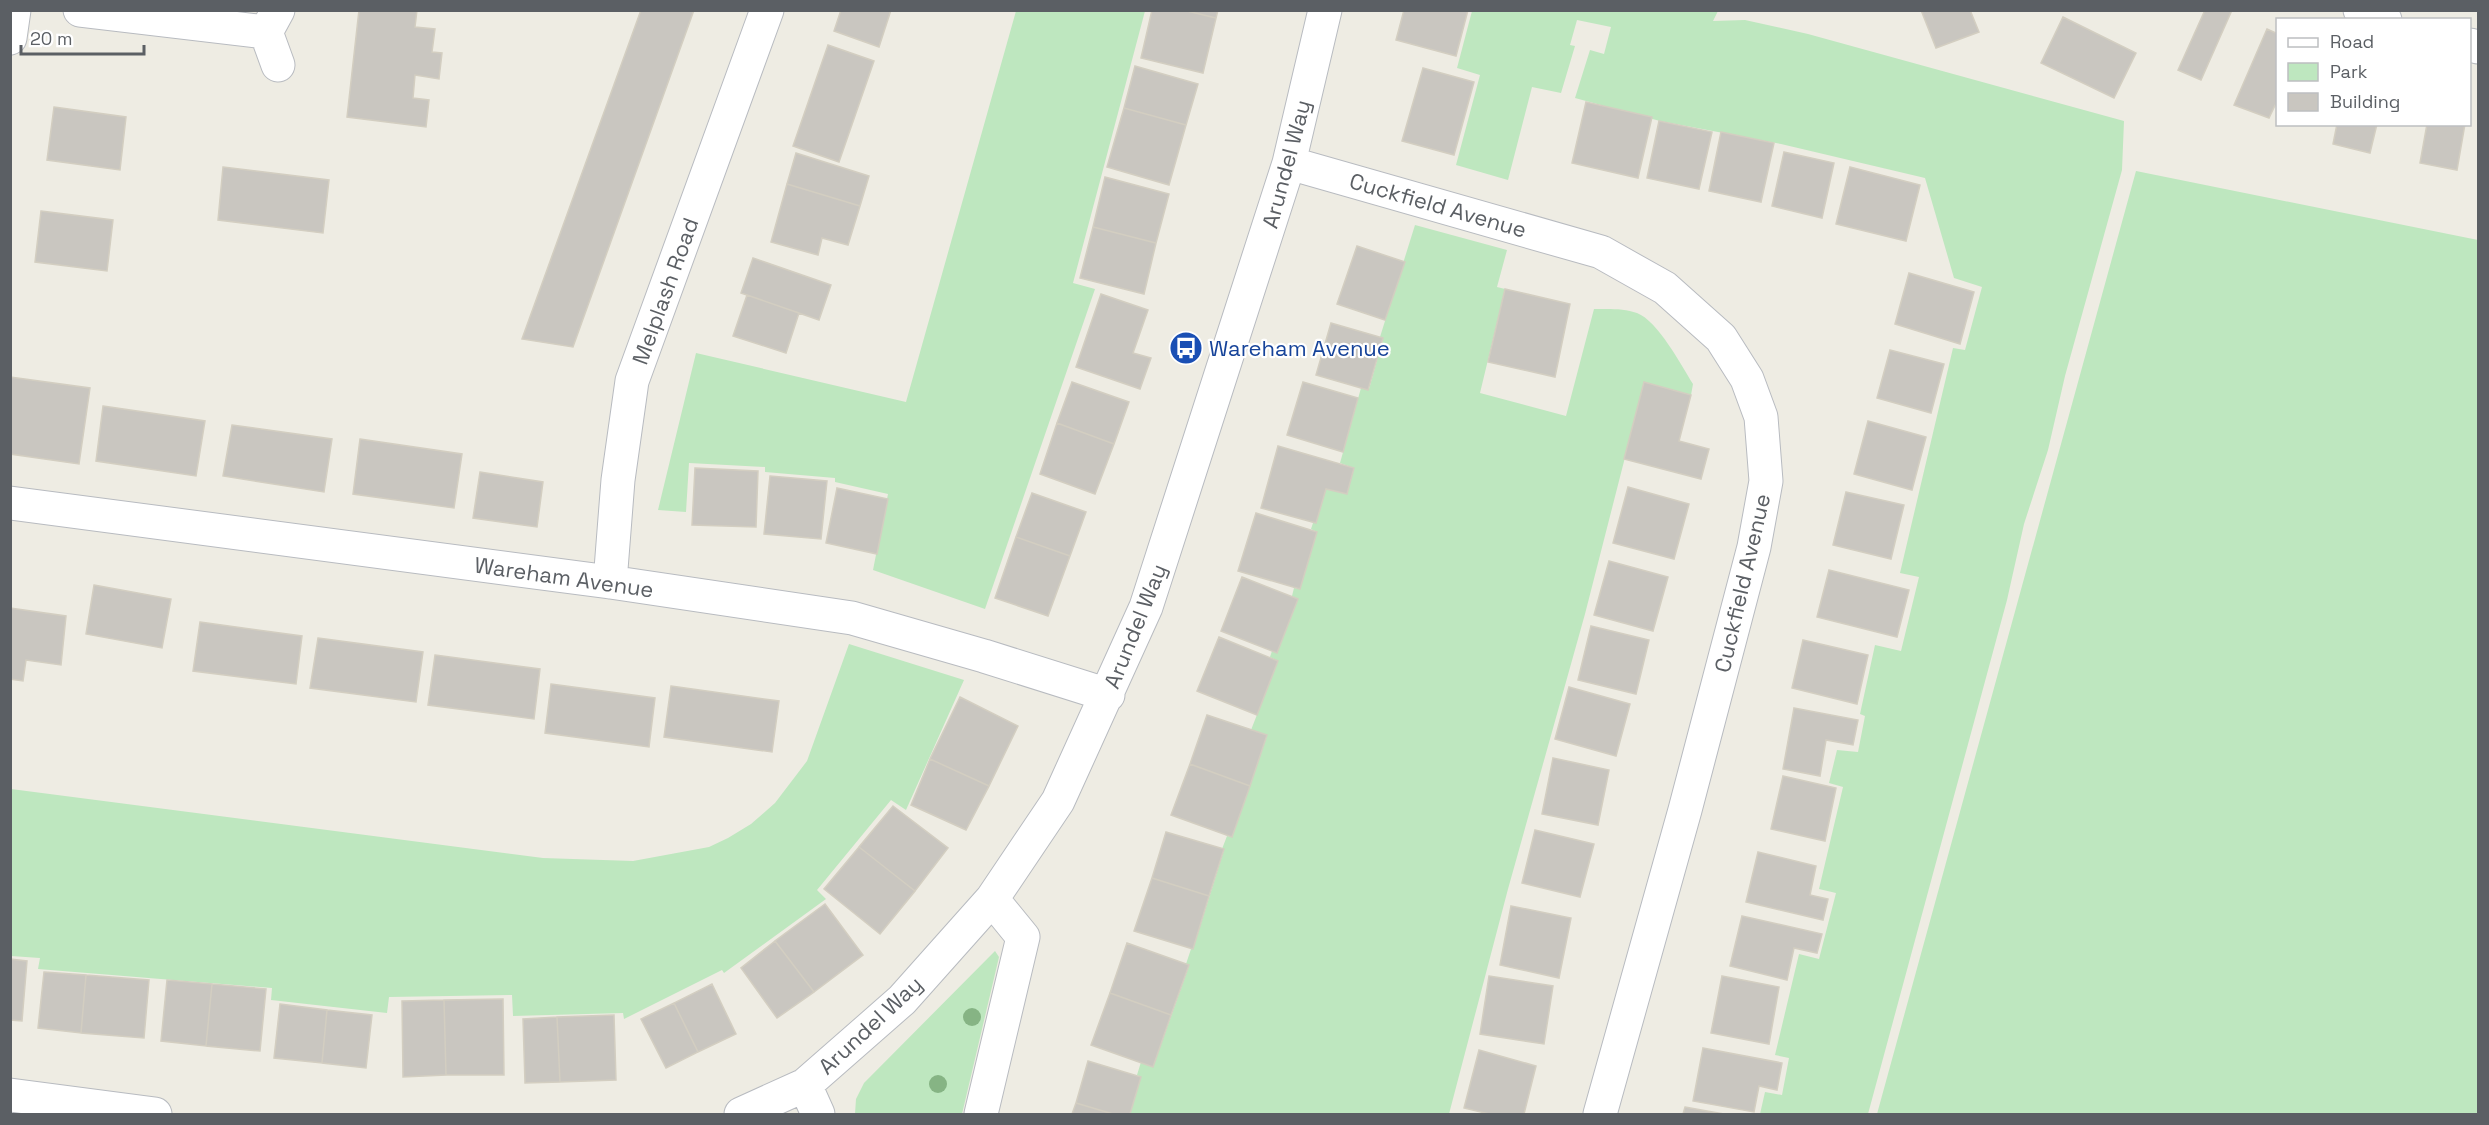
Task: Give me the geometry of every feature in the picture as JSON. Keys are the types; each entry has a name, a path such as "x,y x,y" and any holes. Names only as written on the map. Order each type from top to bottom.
{"street":[{"path":"10,38 14,10"},
{"path":"80,10 272,21 278,65"},
{"name":"Melplash Road","path":"610,582 618,480 632,381 767,10"},
{"name":"Arundel Way","path":"741,1114 805,1085 902,1000 992,899 1058,801 1146,607 1289,163 1325,10"},
{"path":"2360,10 2380,18"},
{"name":"Cuckfield Avenue","path":"1289,163 1601,252 1665,288 1721,338 1747,379 1761,417 1766,481 1754,547 1700,753 1600,1114"},
{"name":"Wareham Avenue","path":"10,503 610,582 852,618 1108,695"},
{"path":"981,1114 1023,937 992,899"},
{"path":"805,1085 818,1114"},
{"path":"10,1095 155,1114"}],"green space":[{"path":"1016,11 1145,11 1073,283 1095,289 985,609 873,570 888,494 835,482 835,478 765,472 765,467 689,463 686,512 658,510 696,353 906,402"},
{"path":"1472,11 1718,11 1713,21 1745,20 1808,34 2124,121 2122,170 2065,376 2048,450 2024,524 2007,600 1868,1114 1760,1114 1765,1092 1782,1095 1789,1058 1775,1055 1799,954 1819,959 1836,893 1819,889 1843,787 1829,783 1837,750 1858,752 1865,716 1860,714 1875,645 1901,651 1919,577 1900,573 1953,348 1965,350 1982,287 1954,278 1925,178 1781,144 1660,121 1575,98 1590,50 1604,54 1611,27 1577,20 1570,45 1575,46 1561,93 1532,87 1508,180 1456,165 1480,75 1457,68"},
{"path":"2136,171 2478,240 2478,1114 1877,1114"},
{"path":"1415,225 1507,250 1497,287 1505,289 1480,393 1566,416 1594,309 1610,309 1637,313 1653,325 1693,384 1691,395 1644,383 1585,614 1508,889 1449,1114 1130,1114 1141,1077 1137,1075 1141,1062 1153,1067 1189,966 1186,964 1191,949 1193,949 1224,850 1222,849 1227,836 1232,837 1267,736 1251,730 1278,661 1270,657 1272,651 1277,652 1298,599 1292,596 1294,588 1300,589 1317,532 1311,529 1313,523 1316,523 1326,489 1347,494 1354,468 1340,463 1361,388 1369,389 1383,339 1380,337"},
{"path":"849,644 964,680 906,810 891,800 817,890 826,899 724,973 722,970 624,1019 623,1013 513,1016 512,995 389,997 387,1013 271,1000 272,988 38,969 40,958 11,956 11,789 543,858 633,861 709,847 751,824 775,803 807,761"},
{"path":"995,951 999,957 962,1114 855,1114 856,1099 864,1083"}],"building":[{"path":"359,10 417,10 415,27 435,29 432,52 442,53 439,79 415,75 413,98 429,100 426,127 347,117"},
{"path":"641,10 694,10 573,347 522,339"},
{"path":"841,10 891,10 879,47 834,31"},
{"path":"1152,10 1183,10 1216,18 1203,73 1141,58"},
{"path":"1183,10 1218,10 1216,18"},
{"path":"1404,10 1468,10 1456,56 1396,40"},
{"path":"1921,10 1970,10 1979,32 1936,48"},
{"path":"2205,10 2232,10 2201,80 2178,70"},
{"path":"2063,17 2136,53 2114,98 2041,63"},
{"path":"2267,29 2276,33 2276,103 2269,118 2234,105"},
{"path":"828,45 874,61 839,162 793,146"},
{"path":"1135,66 1198,84 1186,125 1124,108"},
{"path":"1423,68 1474,82 1454,155 1402,141"},
{"path":"1586,102 1652,117 1638,178 1572,163"},
{"path":"54,107 126,117 120,170 47,160"},
{"path":"1124,108 1186,125 1169,185 1107,167"},
{"path":"1659,121 1712,132 1699,189 1647,178"},
{"path":"2337,126 2377,126 2370,153 2333,144"},
{"path":"2427,126 2465,126 2457,170 2420,163"},
{"path":"1721,132 1774,143 1761,202 1709,191"},
{"path":"1784,152 1834,163 1822,218 1772,206"},
{"path":"796,153 869,176 860,206 787,184"},
{"path":"223,167 329,180 323,233 218,220"},
{"path":"1850,167 1920,185 1906,241 1836,224"},
{"path":"1105,177 1169,194 1156,243 1093,227"},
{"path":"787,184 860,206 848,245 822,238 818,255 771,242"},
{"path":"41,211 113,220 107,271 35,262"},
{"path":"1093,227 1156,243 1144,294 1080,278"},
{"path":"1357,246 1405,262 1385,320 1337,304"},
{"path":"753,258 831,285 819,320 741,293"},
{"path":"1909,273 1974,292 1960,344 1895,324"},
{"path":"1505,289 1570,304 1555,377 1488,362"},
{"path":"1101,294 1148,310 1133,353 1151,358 1140,389 1076,367"},
{"path":"747,295 799,313 786,353 733,336"},
{"path":"1331,323 1383,338 1368,390 1316,375"},
{"path":"1890,350 1944,364 1931,413 1877,398"},
{"path":"10,377 90,388 79,464 10,454"},
{"path":"1072,382 1129,402 1114,444 1057,423"},
{"path":"1303,382 1358,398 1343,452 1287,435"},
{"path":"1644,382 1691,395 1679,441 1709,449 1701,479 1624,459"},
{"path":"103,406 205,421 196,476 96,461"},
{"path":"1868,421 1926,437 1912,490 1854,474"},
{"path":"1057,423 1114,444 1095,494 1040,474"},
{"path":"232,425 332,439 324,492 223,476"},
{"path":"360,439 462,454 454,508 353,494"},
{"path":"1278,446 1354,468 1347,494 1326,489 1316,523 1261,508"},
{"path":"695,468 758,471 756,527 692,525"},
{"path":"480,472 543,482 537,527 473,518"},
{"path":"770,476 827,481 821,539 764,534"},
{"path":"1628,487 1689,504 1674,559 1613,543"},
{"path":"837,488 888,499 877,554 826,543"},
{"path":"1846,492 1904,505 1891,559 1833,545"},
{"path":"1032,493 1086,512 1070,556 1016,537"},
{"path":"1256,513 1317,532 1300,589 1238,571"},
{"path":"1016,537 1070,556 1048,616 995,598"},
{"path":"1609,561 1668,577 1653,631 1594,615"},
{"path":"1829,570 1909,590 1897,637 1817,617"},
{"path":"1242,577 1298,599 1277,653 1221,631"},
{"path":"94,585 171,599 162,648 86,634"},
{"path":"10,608 66,616 61,665 26,660 23,681 10,679"},
{"path":"200,622 302,636 296,684 193,671"},
{"path":"1591,626 1649,640 1636,694 1578,680"},
{"path":"1219,637 1278,661 1257,715 1197,691"},
{"path":"318,638 423,652 416,702 310,688"},
{"path":"1803,640 1868,655 1857,704 1792,688"},
{"path":"435,655 540,669 534,719 428,705"},
{"path":"551,684 655,698 649,747 545,733"},
{"path":"671,686 779,701 772,752 664,737"},
{"path":"1569,687 1630,704 1616,756 1555,739"},
{"path":"960,697 1018,726 989,786 930,759"},
{"path":"1794,708 1858,720 1853,745 1826,740 1820,776 1783,769"},
{"path":"1207,715 1267,735 1250,786 1190,764"},
{"path":"1553,758 1609,770 1598,825 1542,814"},
{"path":"930,759 989,786 966,830 911,805"},
{"path":"1190,764 1250,786 1232,837 1171,815"},
{"path":"1783,776 1836,788 1825,841 1771,829"},
{"path":"893,806 948,848 915,891 859,847"},
{"path":"1535,830 1594,844 1580,897 1522,883"},
{"path":"1166,832 1224,849 1209,896 1152,878"},
{"path":"859,847 915,891 880,934 824,889"},
{"path":"1758,852 1816,866 1810,895 1828,899 1823,920 1746,902"},
{"path":"1152,878 1209,896 1193,949 1134,931"},
{"path":"825,904 863,955 814,992 775,941"},
{"path":"1511,906 1571,918 1559,978 1500,965"},
{"path":"1742,916 1822,934 1817,953 1794,948 1787,980 1730,966"},
{"path":"775,941 814,992 777,1018 741,968"},
{"path":"1127,943 1189,965 1171,1015 1110,993"},
{"path":"10,959 27,961 22,1021 10,1020"},
{"path":"44,972 86,975 81,1033 38,1028"},
{"path":"86,975 149,980 144,1038 81,1033"},
{"path":"1489,976 1553,986 1544,1044 1480,1034"},
{"path":"1722,976 1779,987 1769,1044 1711,1033"},
{"path":"167,980 212,984 206,1046 161,1041"},
{"path":"212,984 266,989 260,1051 206,1046"},
{"path":"712,984 736,1034 698,1052 674,1003"},
{"path":"1110,993 1171,1015 1153,1067 1091,1045"},
{"path":"503,999 504,1075 446,1075 444,1000"},
{"path":"444,1000 446,1075 403,1077 402,1001"},
{"path":"674,1003 698,1052 666,1068 641,1019"},
{"path":"280,1004 327,1010 322,1063 274,1058"},
{"path":"327,1010 372,1015 366,1068 322,1063"},
{"path":"614,1015 616,1080 560,1082 557,1017"},
{"path":"557,1017 560,1082 525,1083 523,1019"},
{"path":"1703,1048 1782,1063 1777,1090 1759,1086 1754,1112 1693,1101"},
{"path":"1479,1050 1536,1066 1524,1114 1489,1114 1464,1108"},
{"path":"1088,1061 1141,1077 1130,1114 1113,1114 1076,1103"},
{"path":"1076,1103 1113,1114 1072,1114"},
{"path":"1685,1107 1707,1111 1724,1114 1683,1114"}],"place":[{"name":"Wareham Avenue","path":"1186,348"}]}
